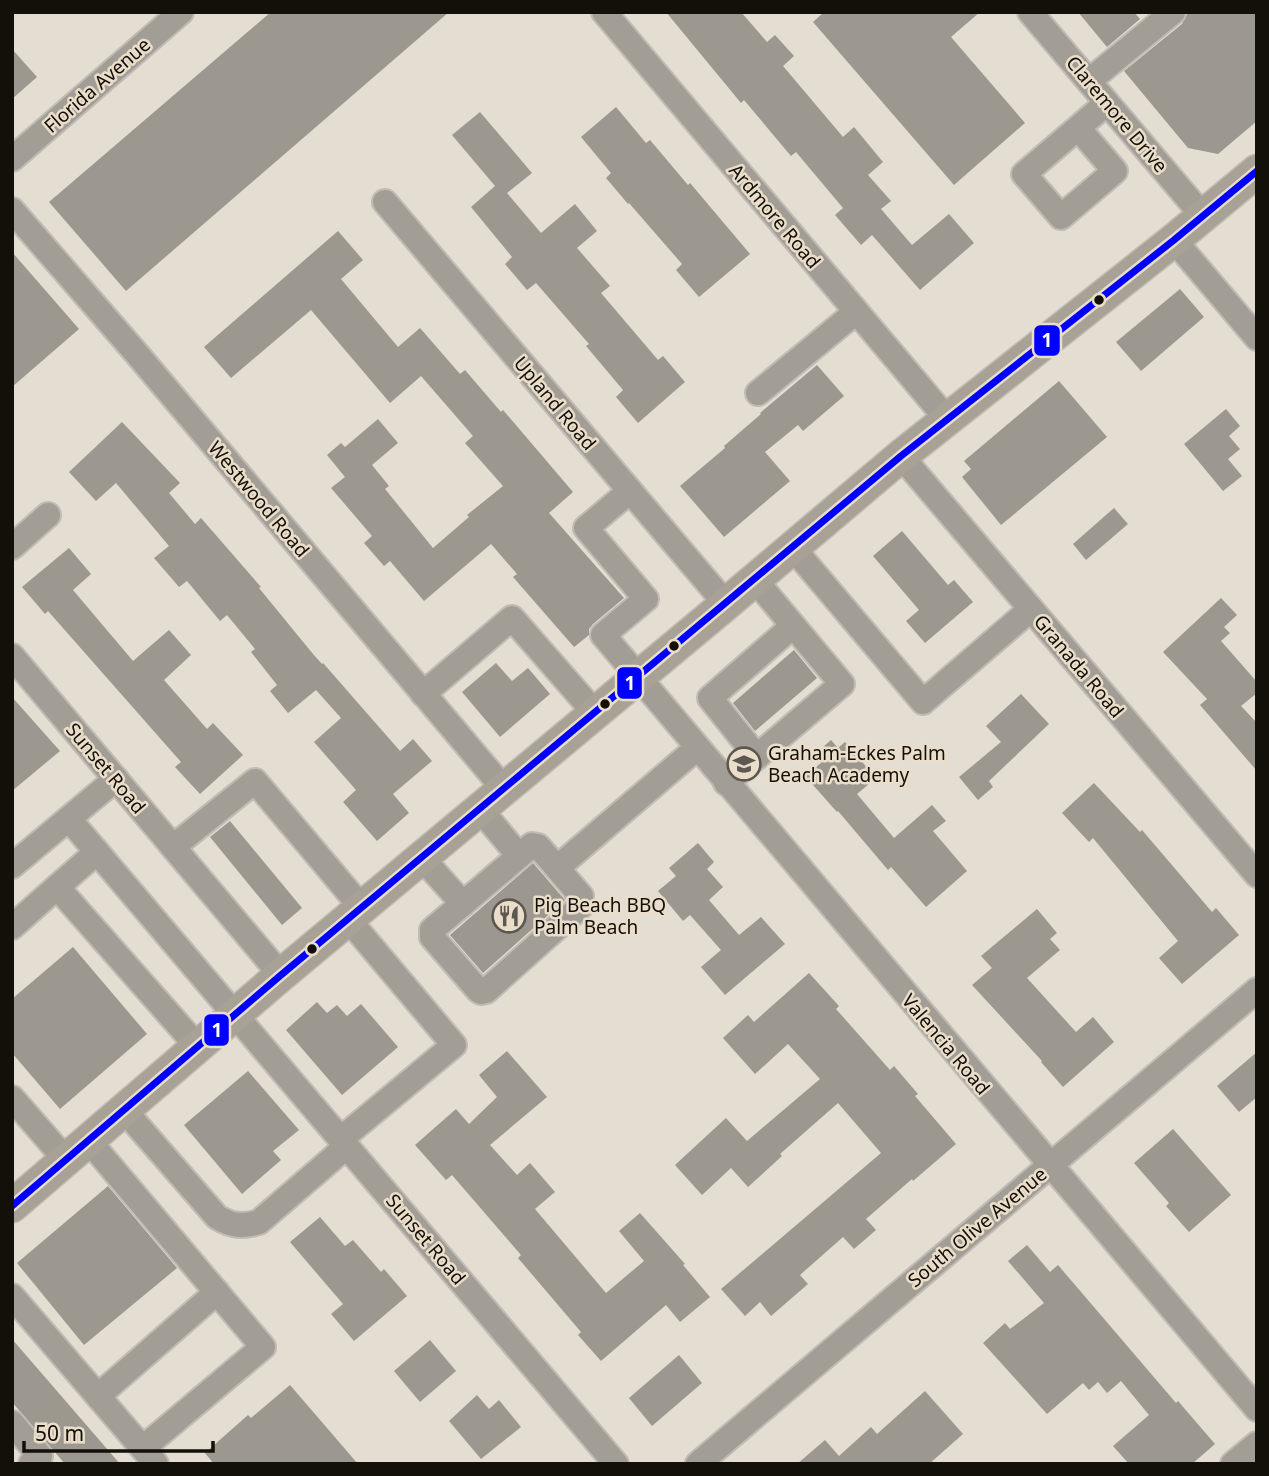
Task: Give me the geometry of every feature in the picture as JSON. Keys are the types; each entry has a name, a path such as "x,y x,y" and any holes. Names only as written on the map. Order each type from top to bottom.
{"main road":[{"path":"12,1205 281,975 901,456 1257,172"}],"street":[{"name":"Florida Avenue","path":"12,159 181,12"},
{"name":"Ardmore Road","path":"604,12 947,419"},
{"name":"Claremore Drive","path":"1030,12 1203,216"},
{"path":"1089,81 1173,12"},
{"path":"1078,128 1115,170 1060,217 1024,174 1107,103"},
{"name":"Upland Road","path":"384,202 726,604"},
{"name":"Westwood Road","path":"12,210 504,789"},
{"path":"1174,240 1257,338"},
{"path":"758,393 856,312"},
{"name":"Granada Road","path":"901,456 1257,875"},
{"name":"Valencia Road","path":"630,491 586,528 646,599 603,635 1257,1409"},
{"path":"12,547 48,515"},
{"path":"793,548 923,702 1031,610"},
{"path":"726,783 842,684 755,580"},
{"path":"423,694 512,618 595,713"},
{"path":"757,757 710,698 793,626"},
{"name":"Sunset Road","path":"12,656 281,975"},
{"path":"557,868 697,748"},
{"path":"12,866 116,779"},
{"path":"124,1110 217,1217 237,1226 249,1225 259,1222 454,1045 255,781 173,847"},
{"path":"480,809 519,856"},
{"name":"Sunset Road","path":"69,819 616,1464"},
{"path":"532,845 538,846 557,868 581,896 580,907 486,991 481,992 432,937 432,930 532,845"},
{"path":"12,926 97,852"},
{"path":"422,858 463,904"},
{"path":"57,887 198,1047"},
{"name":"South Olive Avenue","path":"698,1464 1257,990"},
{"path":"12,1098 78,1151 217,1292 263,1347 149,1456 16,1307"},
{"path":"98,1396 217,1292"},
{"path":"12,1423 40,1456 31,1464"},
{"path":"1233,1464 1257,1444"}],"building":[{"path":"271,12 449,12 126,291 49,202"},
{"path":"666,12 741,12 767,42 775,35 794,56 783,66 843,137 854,127 883,162 868,175 891,201 881,209 912,245 949,214 974,243 920,290 872,235 861,245 835,215 843,208 796,152 791,156 744,100 741,103"},
{"path":"824,12 980,12 951,37 1025,123 954,185 813,22"},
{"path":"1078,12 1134,12 1140,19 1107,47"},
{"path":"1188,12 1257,12 1257,121 1218,154 1188,148 1124,71 1182,24"},
{"path":"12,49 37,77 12,99"},
{"path":"616,107 646,143 650,140 688,185 690,183 750,254 699,297 676,270 682,264 606,178 611,173 581,137"},
{"path":"480,112 532,173 507,193 541,233 575,204 597,231 577,248 610,286 601,293 658,360 663,356 685,382 638,423 616,397 623,390 586,346 589,344 536,283 527,290 505,264 512,257 471,207 495,186 452,135"},
{"path":"338,231 363,260 341,279 398,347 420,328 460,374 465,370 501,412 503,410 573,492 549,513 624,598 593,624 589,635 574,647 513,577 517,574 491,544 424,601 390,561 384,566 364,543 372,536 331,488 345,477 327,455 341,443 345,447 378,419 398,443 372,465 389,486 385,489 433,548 469,517 467,515 503,486 465,443 473,436 421,376 390,403 311,310 231,378 204,347"},
{"path":"12,252 79,329 12,387"},
{"path":"1180,289 1204,317 1141,371 1116,342"},
{"path":"817,365 844,396 803,431 798,425 765,452 790,481 724,537 680,486"},
{"path":"1059,381 1107,437 1001,525 962,477 971,469 964,461"},
{"path":"1226,409 1240,426 1229,436 1240,449 1228,459 1242,476 1223,491 1184,444"},
{"path":"122,422 180,483 169,493 195,524 201,518 261,587 259,588 313,654 400,751 413,739 432,761 393,794 409,813 377,841 343,802 356,790 314,742 341,718 316,690 288,713 270,691 277,685 251,652 255,649 227,615 220,621 187,581 179,587 154,558 169,546 116,483 96,501 69,472"},
{"path":"1114,508 1128,524 1086,560 1073,544"},
{"path":"902,531 948,585 954,580 973,602 925,643 906,621 919,610 873,556"},
{"path":"69,548 91,574 73,590 133,661 169,630 191,655 164,680 207,729 213,723 243,755 200,794 175,767 181,762 48,611 45,614 22,587"},
{"path":"1221,598 1237,615 1224,627 1230,633 1221,641 1257,682 1257,693 1241,706 1257,723 1257,771 1200,705 1207,699 1163,652"},
{"path":"794,650 817,678 755,731 733,703"},
{"path":"496,663 512,681 528,668 550,694 500,737 462,692"},
{"path":"1021,694 1049,724 989,781 993,787 978,800 959,777 1001,742 986,726"},
{"path":"12,697 60,751 12,791"},
{"path":"831,740 838,748 845,742 876,778 857,794 894,838 932,805 946,821 933,831 967,871 926,907 891,867 888,870 805,776 821,763 814,755"},
{"path":"1094,783 1140,832 1142,830 1212,912 1216,908 1239,935 1182,984 1159,958 1178,941 1093,838 1089,842 1062,813"},
{"path":"230,821 302,908 282,925 210,837"},
{"path":"698,843 714,862 707,869 723,887 709,900 739,935 761,917 785,944 725,995 701,967 721,950 690,915 683,921 658,891 676,876 669,868"},
{"name":"Pig Beach BBQ Palm Beach","path":"533,863 565,900 483,973 450,935"},
{"path":"1037,909 1057,933 1050,939 1060,950 1027,978 1076,1032 1093,1017 1114,1042 1063,1087 972,985 992,968 981,956"},
{"path":"73,947 147,1034 60,1109 12,1053 12,999"},
{"path":"809,973 839,1006 836,1009 890,1070 894,1066 918,1094 915,1096 956,1144 866,1219 876,1230 854,1249 843,1237 800,1275 808,1284 771,1316 760,1302 745,1316 721,1289 881,1153 838,1103 780,1154 782,1156 748,1187 731,1168 702,1195 675,1165 726,1118 747,1141 820,1079 788,1044 755,1074 723,1038 748,1015 754,1022"},
{"path":"317,1002 327,1013 337,1005 347,1016 361,1004 398,1047 342,1095 286,1030"},
{"path":"507,1051 547,1097 490,1145 517,1175 530,1163 555,1192 535,1209 606,1293 644,1261 619,1231 640,1213 710,1297 680,1322 666,1305 601,1361 578,1335 581,1332 518,1258 521,1255 452,1175 446,1180 415,1145 456,1109 469,1124 497,1097 479,1075"},
{"path":"1257,1052 1257,1097 1239,1112 1217,1086"},
{"path":"248,1071 299,1130 273,1151 281,1160 242,1194 184,1125"},
{"path":"1173,1129 1231,1195 1189,1232 1166,1206 1169,1203 1134,1163"},
{"path":"108,1186 177,1268 84,1345 17,1263"},
{"path":"320,1217 345,1246 353,1240 381,1272 384,1269 407,1296 354,1341 331,1314 343,1304 290,1242"},
{"path":"1027,1245 1050,1272 1058,1265 1176,1403 1178,1401 1215,1444 1192,1464 1129,1464 1113,1446 1149,1415 1121,1381 1107,1393 1098,1382 1089,1390 1083,1383 1047,1414 983,1343 1005,1323 1010,1329 1044,1303 1008,1261"},
{"path":"12,1339 120,1464 65,1464 12,1402"},
{"path":"430,1340 456,1371 420,1402 394,1371"},
{"path":"679,1355 702,1383 652,1426 629,1398"},
{"path":"290,1385 358,1464 214,1464 205,1453 248,1415 251,1418"},
{"path":"925,1391 963,1434 929,1464 797,1464 825,1440 839,1456 871,1427 877,1434"},
{"path":"477,1395 489,1409 499,1400 521,1427 481,1459 449,1421"}],"transit line":[{"name":"1","path":"12,1206 281,975 901,456 1257,171"}],"place":[{"name":"Graham-Eckes Palm Beach Academy","path":"744,764"},
{"name":"Pig Beach BBQ Palm Beach","path":"509,916"}]}
